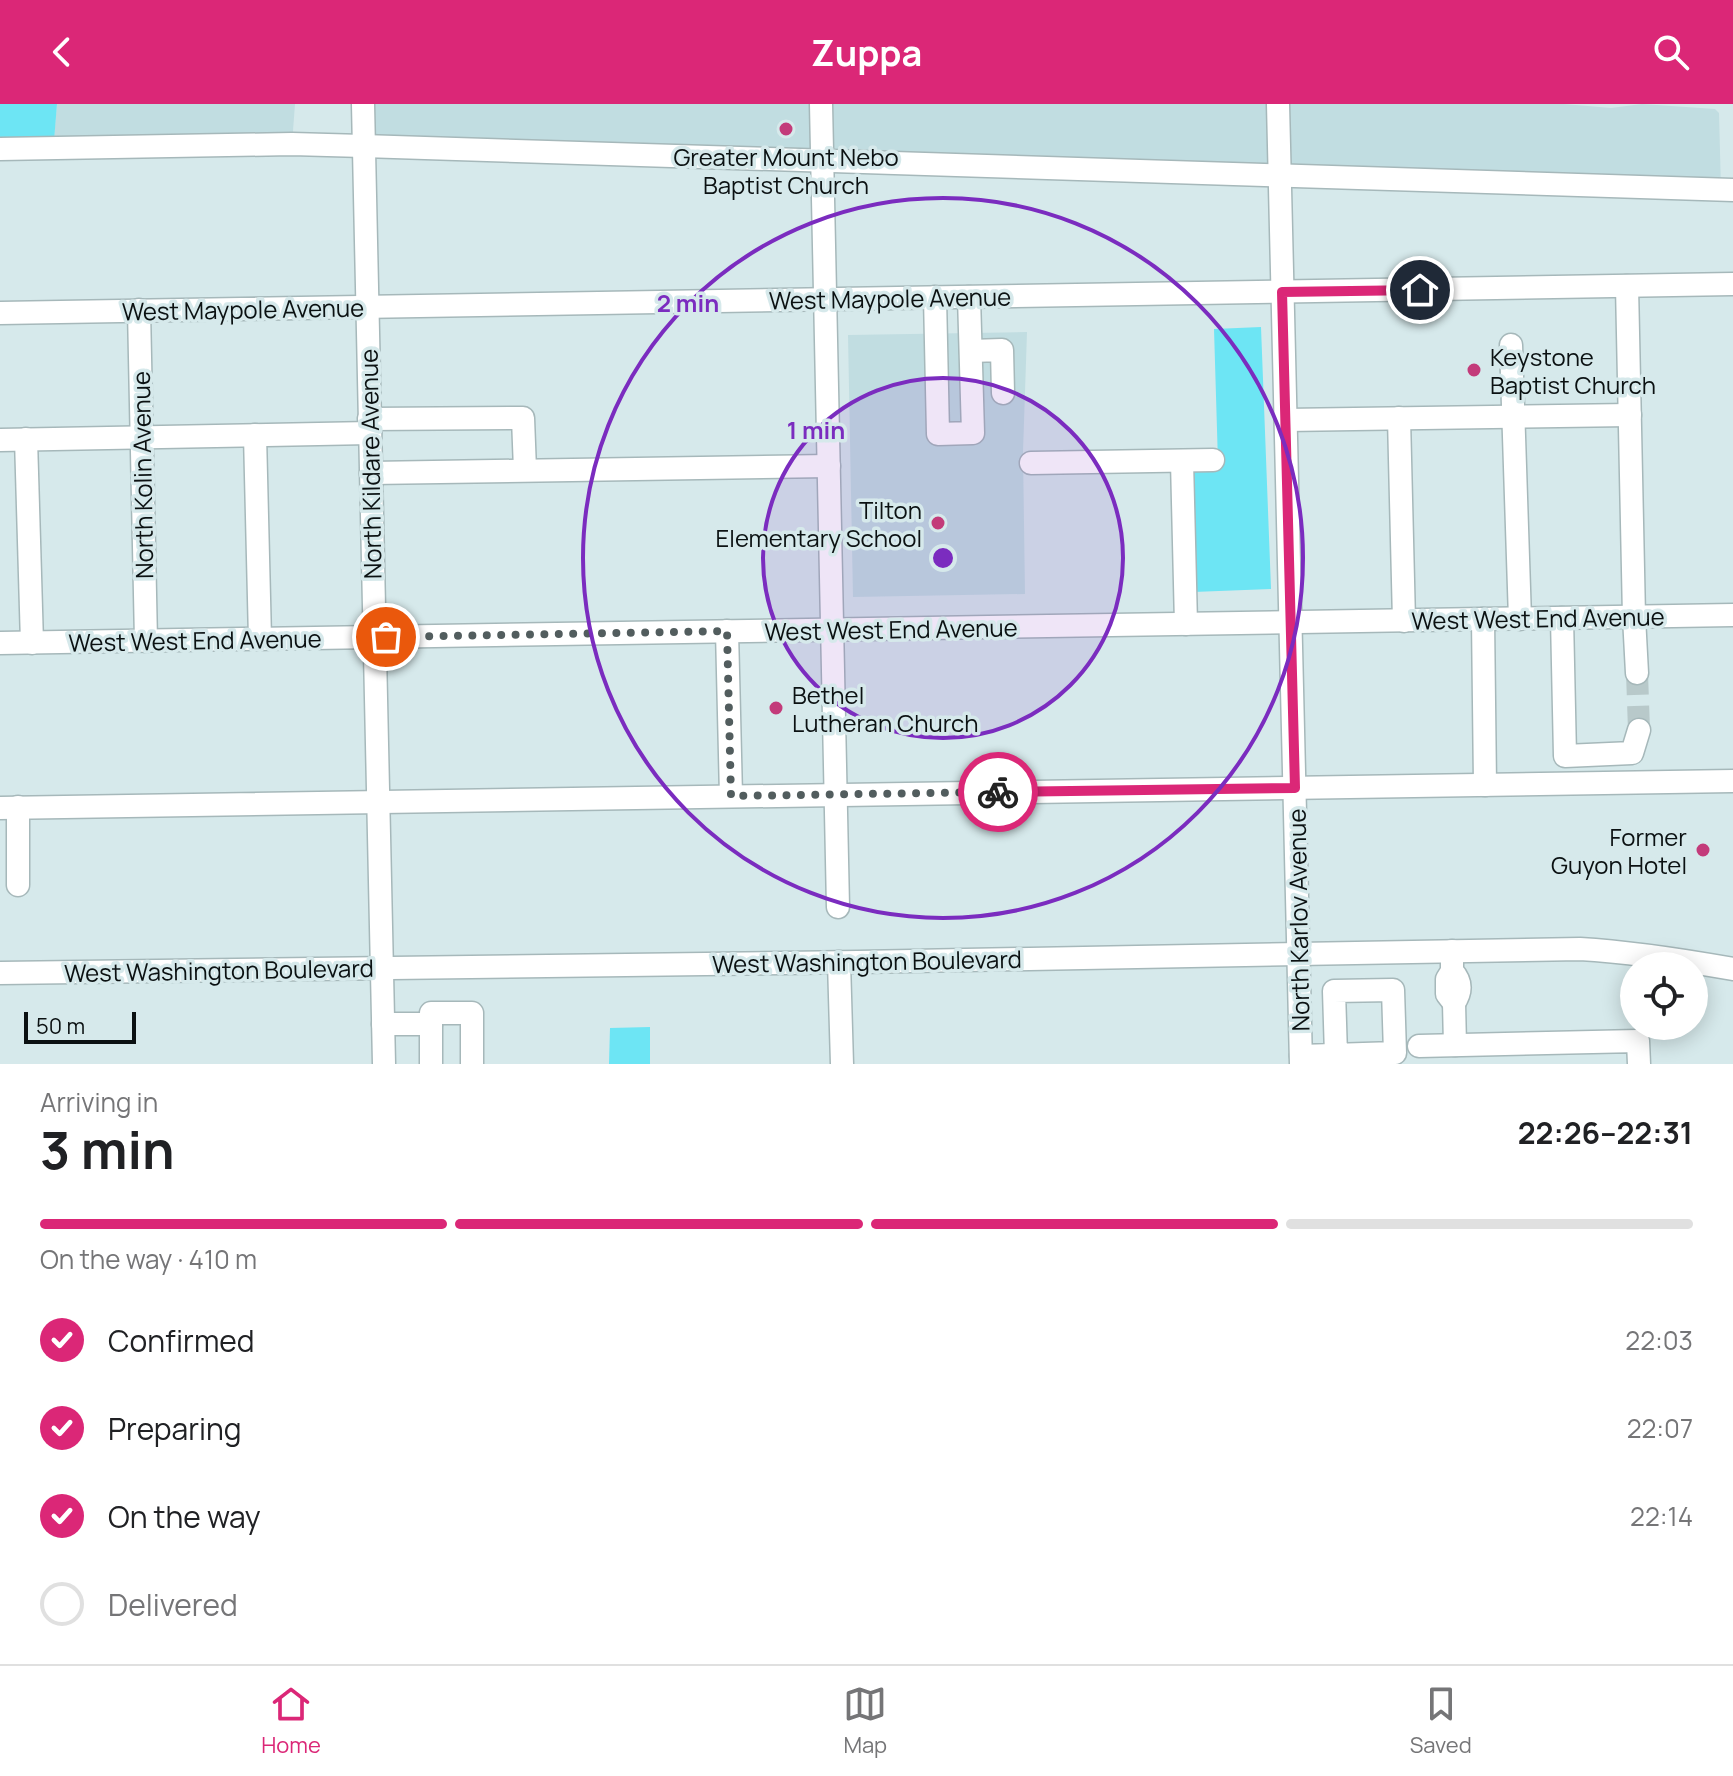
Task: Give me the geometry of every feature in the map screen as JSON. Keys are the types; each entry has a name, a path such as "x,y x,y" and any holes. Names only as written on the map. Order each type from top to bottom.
{"street":[{"name":"North Kildare Avenue","path":"363,104 384,1064"},
{"path":"821,104 838,907"},
{"name":"North Karlov Avenue","path":"1278,104 1301,1060"},
{"path":"0,149 292,144 1733,190"},
{"name":"West Maypole Avenue","path":"0,313 1733,284"},
{"path":"1627,286 1637,673"},
{"path":"935,297 938,434 973,433 969,297"},
{"name":"North Kolin Avenue","path":"139,310 146,641"},
{"path":"1511,345 1520,619"},
{"path":"971,351 1002,350 1003,393"},
{"path":"1286,420 1630,415"},
{"path":"0,440 255,435 523,418 525,470"},
{"path":"1399,418 1404,621"},
{"path":"255,435 260,639"},
{"path":"26,439 32,643"},
{"path":"1031,463 1213,460"},
{"path":"1182,461 1186,624"},
{"path":"371,473 829,466"},
{"name":"West West End Avenue","path":"0,643 1733,615"},
{"path":"1562,618 1565,756 1632,753 1639,730"},
{"path":"1483,619 1485,785"},
{"path":"727,631 731,796"},
{"path":"18,885 9,807 1733,781"},
{"name":"West Washington Boulevard","path":"0,973 1299,953 1452,961 1580,949 1618,951 1733,969"},
{"path":"1452,961 1447,994 1454,1003 1455,1045"},
{"path":"839,962 842,1064"},
{"path":"431,1064 431,1013 472,1013 472,1064"},
{"path":"383,1024 431,1024"},
{"path":"1419,1046 1638,1041 1639,1064"},
{"path":"1301,1060 1336,1055"}],"shaded area":[{"path":"0,104 57,104 54,141 0,142"},
{"path":"57,104 295,104 292,144 53,149"},
{"path":"371,104 809,104 811,161 371,146"},
{"path":"829,104 1267,104 1269,175 830,162"},
{"path":"1288,104 1564,104 1611,108 1642,104 1715,109 1719,113 1721,190 1289,176"},
{"path":"1261,327 1271,589 1193,592 1188,464 1218,463 1214,329"},
{"name":"Tilton Elementary School","path":"1027,332 1023,452 1025,594 853,597 848,335"},
{"path":"650,1027 650,1064 609,1064 610,1028"}],"tunnel":[{"path":"1637,673 1639,730"}],"way so far":[{"path":"386,637 727,631 731,796 998,792"}],"place":[{"name":"Greater Mount Nebo Baptist Church","path":"786,129"},
{"name":"Keystone Baptist Church","path":"1474,370"},
{"name":"Tilton Elementary School","path":"938,523"},
{"name":"Bethel Lutheran Church","path":"776,708"},
{"name":"Former Guyon Hotel","path":"1703,850"}],"route":[{"path":"998,792 1295,788 1282,292 1420,290"}]}
